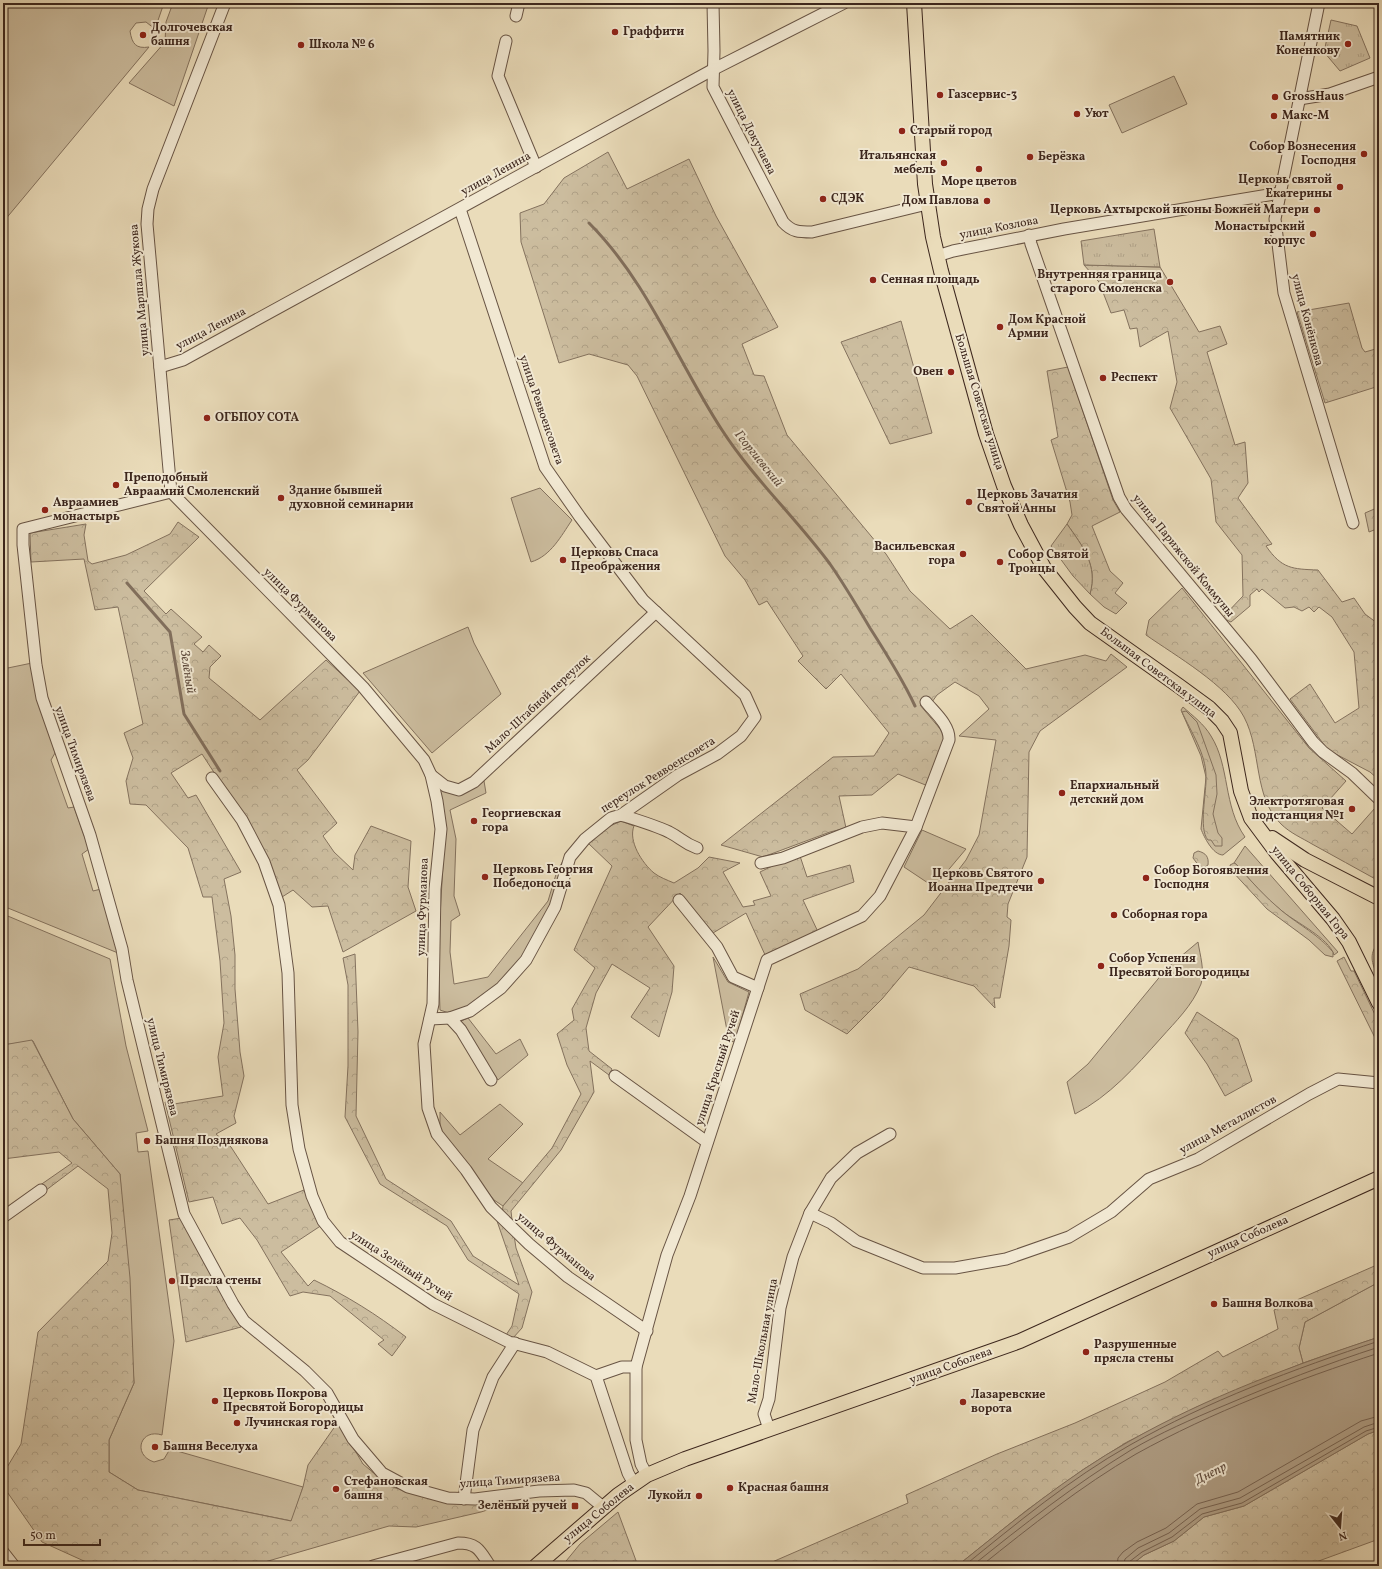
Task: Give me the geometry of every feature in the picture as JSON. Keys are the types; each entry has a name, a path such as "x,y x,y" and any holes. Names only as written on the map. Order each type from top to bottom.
{"main road":[{"name":"Большая Советская улица","path":"914,3 927,204 937,256 986,434 1004,486 1034,551 1044,568 1075,607 1090,623 1209,708 1222,721 1230,733 1246,806 1258,829 1300,857 1379,898"},
{"name":"улица Соборная Гора","path":"1258,829 1333,919 1349,942 1379,1003"},
{"name":"улица Соболева","path":"536,1566 603,1507 647,1475 674,1463 1020,1341 1379,1178"}],"street":[{"name":"улица Маршала Жукова","path":"171,492 148,224 148,209 154,189 225,3"},
{"path":"516,16 519,3"},
{"name":"улица Докучаева","path":"713,3 713,87 783,222 795,232 812,232 927,204"},
{"name":"улица Ленина","path":"160,367 183,360 714,69 844,3"},
{"name":"улица Конёнкова","path":"1318,3 1275,219 1284,293 1353,523"},
{"path":"506,41 498,76 536,167"},
{"path":"1299,99 1330,94 1379,77"},
{"name":"улица Козлова","path":"937,256 953,251 1029,236 1280,193"},
{"name":"улица Реввоенсовета","path":"460,209 545,467 584,523 643,600 745,695 755,717"},
{"name":"улица Парижской Коммуны","path":"1029,236 1033,252 1116,490 1123,503 1199,599 1250,659 1313,742 1323,752 1352,772 1379,799"},
{"name":"улица Фурманова","path":"171,492 363,687 424,760 437,801 441,829 435,889 433,1004 424,1044 428,1108 437,1134 466,1170 491,1207 528,1244 568,1277 647,1331"},
{"name":"улица Тимирязева","path":"171,492 23,529 23,545 36,665 42,698 90,835 122,949 127,980 184,1214 233,1304 244,1321 305,1371 327,1393 353,1438 382,1473 408,1487 448,1498 464,1499 574,1490 590,1496 603,1507"},
{"name":"Мало-Штабной переулок","path":"430,775 445,786 460,790 474,782 656,612"},
{"name":"улица Красный Ручей","path":"647,1475 641,1464 636,1440 636,1367 667,1255 690,1196 767,960 862,916 880,896 916,826 949,740 949,735 944,725 926,702"},
{"name":"переулок Реввоенсовета","path":"430,1019 450,1018 470,1010 501,988 526,960 555,907 570,857 595,831 611,818 621,815 678,775 716,754 741,736 755,717"},
{"name":"улица Зелёный Ручей","path":"212,778 242,820 264,862 279,905 288,973 292,1105 299,1149 312,1196 323,1221 340,1242 433,1304 515,1343 547,1352 596,1376"},
{"path":"621,815 653,825 670,833 684,844 697,848"},
{"path":"761,863 783,858 862,827 882,823 916,826"},
{"path":"679,900 716,948 734,977 758,988"},
{"path":"450,1018 461,1030 491,1080"},
{"path":"614,1076 707,1142"},
{"name":"улица Металлистов","path":"810,1212 831,1223 856,1242 923,1268 955,1268 1006,1259 1069,1237 1112,1212 1150,1179 1198,1159 1309,1094 1338,1079 1379,1083"},
{"name":"Мало-Школьная улица","path":"769,1430 764,1414 769,1399 780,1308 793,1257 810,1212 831,1178 857,1153 890,1134"},
{"path":"3,1217 41,1190"},
{"path":"464,1499 473,1430 493,1377 515,1343"},
{"path":"634,1484 628,1473 596,1376 622,1367 636,1367"},
{"path":"373,1566 458,1543 469,1543 476,1546 490,1566"},
{"path":"3,1552 14,1566"}],"green space":[{"path":"3,3 164,3 155,29 146,22 136,23 130,31 135,45 149,47 4,221"},
{"path":"173,3 209,3 174,106 129,83 165,42 166,22"},
{"path":"1331,20 1357,26 1370,58 1340,71 1324,52"},
{"path":"1174,76 1187,104 1122,133 1109,105"},
{"path":"608,152 627,189 689,159 716,216 778,327 742,344 754,375 764,376 787,435 886,554 910,591 950,629 972,615 1026,669 1085,655 1106,661 1111,654 1127,667 1040,731 1029,752 1027,857 1008,904 1007,917 1011,920 1009,946 1000,998 994,998 995,1008 974,986 909,967 882,999 847,1034 805,1010 800,994 858,969 924,915 966,860 979,835 996,740 959,736 989,709 979,696 955,682 937,695 932,702 920,705 946,736 928,786 898,774 872,795 839,796 846,828 830,832 763,857 721,845 833,757 874,756 889,733 841,674 826,689 798,661 803,656 767,601 759,605 745,580 725,556 637,376 628,365 589,354 559,363 521,242 520,213 544,204 564,178"},
{"path":"1154,229 1160,267 1084,265 1081,241"},
{"path":"1084,265 1160,267 1199,332 1220,326 1227,344 1207,352 1235,445 1245,442 1248,483 1238,498 1272,544 1266,546 1277,559 1294,568 1318,570 1342,602 1354,598 1365,614 1377,623 1379,633 1379,780 1370,772 1328,750 1290,699 1310,684 1335,723 1359,708 1354,652 1332,617 1319,607 1314,612 1309,607 1302,611 1294,607 1285,608 1262,589 1259,592 1257,589 1250,595 1250,606 1231,622 1222,618 1243,596 1242,555 1216,522 1211,479 1170,408 1177,382 1168,331 1140,347 1137,328 1130,329 1124,310 1111,313 1099,282"},
{"path":"1349,303 1362,348 1365,352 1379,348 1379,386 1325,403 1297,312"},
{"path":"901,321 932,433 890,444 841,342"},
{"path":"1068,367 1113,500 1120,512 1092,526 1110,571 1123,583 1115,593 1127,603 1116,614 1104,607 1090,594 1092,574 1088,557 1067,524 1072,515 1070,502 1051,440 1058,437 1047,371"},
{"path":"540,488 572,520 555,545 544,555 531,562 511,498"},
{"path":"1379,507 1379,528 1369,532 1365,513"},
{"path":"178,522 199,537 144,591 166,614 171,609 202,637 194,644 203,652 209,645 221,656 210,667 209,678 260,720 326,660 360,691 308,760 297,770 337,823 323,836 334,852 353,870 355,855 371,826 411,841 408,887 416,911 343,952 328,906 312,907 293,890 282,897 215,774 202,754 171,773 188,798 196,795 241,872 224,879 231,916 235,955 235,989 240,1052 244,1076 234,1116 236,1123 216,1134 231,1147 268,1204 304,1190 322,1225 281,1252 308,1286 314,1280 326,1286 361,1306 406,1337 392,1356 378,1344 384,1340 330,1296 303,1292 290,1296 257,1240 240,1218 222,1224 213,1197 189,1202 165,1102 174,1104 223,1096 218,1057 224,1023 220,961 212,897 203,897 188,848 146,805 130,804 126,781 133,758 124,733 143,724 118,607 95,610 84,559 31,562 30,533 86,524 84,535 88,561 92,564 126,555 170,534"},
{"path":"1067,524 1088,557 1092,574 1090,594 1073,576 1051,546"},
{"path":"1182,588 1309,748 1346,781 1322,808 1352,834 1375,808 1379,812 1379,881 1296,835 1281,824 1272,813 1266,801 1250,730 1236,705 1226,694 1200,672 1146,635 1149,620"},
{"path":"468,627 474,643 501,694 432,753 363,673"},
{"path":"32,663 55,753 51,760 68,808 74,807 89,849 82,854 93,891 101,889 118,953 3,906 3,669"},
{"path":"1183,707 1205,728 1217,748 1233,812 1245,837 1223,855 1212,849 1201,829 1206,777 1201,756 1181,710"},
{"path":"1186,711 1197,722 1216,775 1217,794 1213,814 1218,833 1222,838 1222,846 1215,846 1205,835 1203,819 1206,776 1204,760 1182,712"},
{"path":"484,781 486,793 450,810 456,839 454,896 460,915 451,921 450,952 454,984 488,977 548,901 557,871 566,856 552,905 524,958 499,984 469,1006 449,1013 440,1010 438,951 445,830 437,787 444,791 456,794 467,791"},
{"path":"621,821 634,826 633,838 637,851 649,869 674,883 698,868 709,857 740,863 723,872 743,907 755,905 753,901 771,896 760,872 799,853 807,877 850,865 854,882 803,900 819,934 766,957 746,913 713,933 680,893 648,927 674,966 672,992 659,1037 631,1017 650,988 612,964 596,993 586,1028 589,1051 612,1069 609,1075 590,1061 594,1092 561,1150 511,1211 512,1220 502,1214 503,1206 552,1148 581,1094 567,1065 557,1034 574,1020 572,1009 595,968 574,950 612,866 588,843 608,827"},
{"path":"922,830 966,849 934,887 904,867"},
{"path":"1245,846 1338,952 1334,955 1326,942 1276,906 1234,863"},
{"path":"1198,851 1205,854 1208,860 1208,865 1205,867 1199,866 1193,858 1194,853"},
{"path":"1234,863 1276,906 1315,935 1327,946 1333,952 1333,957 1325,955 1309,940 1267,909 1231,870 1230,865"},
{"path":"3,914 110,959 126,1046 148,1131 136,1133 138,1152 148,1151 174,1341 162,1435 148,1435 144,1439 141,1449 143,1454 147,1459 154,1462 164,1459 170,1449 303,1487 292,1521 138,1490 109,1472 109,1440 134,1383 120,1174 73,1119 33,1041 3,1045"},
{"path":"1198,942 1202,963 1202,979 1197,992 1188,1006 1132,1070 1100,1099 1075,1114 1067,1082 1088,1064 1167,968"},
{"path":"1379,942 1379,980 1373,965 1372,956 1375,947"},
{"path":"355,954 358,1032 356,1116 386,1179 451,1221 473,1256 519,1285 497,1221 514,1235 516,1248 532,1292 522,1328 513,1338 506,1335 512,1326 519,1294 468,1260 447,1226 380,1184 345,1117 348,1066 348,985 343,958"},
{"path":"713,957 728,982 749,992 735,1042 729,1041"},
{"path":"1344,957 1351,971 1354,971 1379,1023 1379,1046 1337,961"},
{"path":"1197,1012 1238,1039 1252,1081 1225,1096 1207,1064 1185,1033"},
{"path":"468,1018 496,1054 520,1039 528,1055 498,1080 459,1022"},
{"path":"32,1040 73,1119 120,1174 130,1278 134,1383 109,1440 109,1472 138,1490 291,1521 303,1487 308,1465 338,1422 363,1464 389,1486 446,1502 525,1498 481,1512 416,1527 389,1526 251,1566 95,1566 42,1542 3,1486 3,1474 21,1444 38,1332 108,1261 112,1233 108,1189 78,1166 41,1194 36,1188 72,1163 59,1152 3,1159 3,1045"},
{"path":"500,1104 523,1124 488,1159 523,1183 503,1206 494,1200 440,1131 440,1112 460,1135"},
{"path":"182,1218 241,1327 186,1342 169,1220"},
{"path":"1379,1264 1379,1282 1305,1322 1299,1348 1303,1363 1197,1407 1127,1442 1084,1469 1027,1510 957,1566 763,1566 908,1503 906,1495 997,1454 1075,1423 1165,1382 1218,1351 1223,1357 1278,1329 1274,1310"},
{"path":"1379,1282 1379,1337 1303,1363 1299,1348 1305,1322"},
{"path":"1379,1430 1379,1539 1305,1566 1130,1566 1144,1555 1174,1541 1204,1517 1244,1506 1368,1434"},
{"path":"618,1512 638,1566 562,1566 580,1544"}],"water":[{"name":"Днепр","path":"1379,1337 1379,1430 1368,1434 1244,1506 1204,1517 1174,1541 1144,1555 1130,1566 957,1566 1019,1516 1105,1455 1128,1442 1220,1396 1251,1383"}],"waterway":[{"name":"Георгиевский","path":"589,223 610,246 645,296 706,404 734,448 830,564 894,666 915,706"},
{"name":"Зелёный","path":"127,583 170,632 184,714 220,771"}],"place":[{"name":"Граффити","path":"615,32"},
{"name":"Долгочевская башня","path":"143,35"},
{"name":"Памятник Коненкову","path":"1348,44"},
{"name":"Школа № 6","path":"301,45"},
{"name":"Газсервис-3","path":"940,95"},
{"name":"GrossHaus","path":"1275,97"},
{"name":"Уют","path":"1077,114"},
{"name":"Макс-М","path":"1274,116"},
{"name":"Старый город","path":"902,131"},
{"name":"Собор Вознесения Господня","path":"1364,154"},
{"name":"Берёзка","path":"1030,157"},
{"name":"Итальянская мебель","path":"944,163"},
{"name":"Море цветов","path":"979,169"},
{"name":"Церковь святой Екатерины","path":"1340,187"},
{"name":"СДЭК","path":"823,199"},
{"name":"Дом Павлова","path":"987,201"},
{"name":"Церковь Ахтырской иконы Божией Матери","path":"1317,210"},
{"name":"Монастырский корпус","path":"1313,234"},
{"name":"Сенная площадь","path":"873,280"},
{"name":"Внутренняя граница старого Смоленска","path":"1170,282"},
{"name":"Дом Красной Армии","path":"1000,327"},
{"name":"Овен","path":"951,372"},
{"name":"Респект","path":"1103,378"},
{"name":"ОГБПОУ СОТА","path":"207,418"},
{"name":"Преподобный Авраамий Смоленский","path":"116,485"},
{"name":"Здание бывшей духовной семинарии","path":"281,498"},
{"name":"Церковь Зачатия Святой Анны","path":"969,502"},
{"name":"Авраамиев монастырь","path":"45,510"},
{"name":"Васильевская гора","path":"963,554"},
{"name":"Церковь Спаса Преображения","path":"563,560"},
{"name":"Собор Святой Троицы","path":"1000,562"},
{"name":"Епархиальный детский дом","path":"1062,793"},
{"name":"Электротяговая подстанция №1","path":"1352,809"},
{"name":"Георгиевская гора","path":"474,821"},
{"name":"Церковь Георгия Победоносца","path":"485,877"},
{"name":"Собор Богоявления Господня","path":"1146,878"},
{"name":"Церковь Святого Иоанна Предтечи","path":"1041,881"},
{"name":"Соборная гора","path":"1114,915"},
{"name":"Собор Успения Пресвятой Богородицы","path":"1101,966"},
{"name":"Башня Позднякова","path":"147,1141"},
{"name":"Прясла стены","path":"172,1281"},
{"name":"Башня Волкова","path":"1214,1304"},
{"name":"Разрушенные прясла стены","path":"1086,1352"},
{"name":"Церковь Покрова Пресвятой Богородицы","path":"215,1401"},
{"name":"Лазаревские ворота","path":"963,1402"},
{"name":"Лучинская гора","path":"237,1423"},
{"name":"Башня Веселуха","path":"155,1447"},
{"name":"Красная башня","path":"730,1488"},
{"name":"Стефановская башня","path":"336,1489"},
{"name":"Лукойл","path":"699,1496"},
{"name":"Зелёный ручей","path":"575,1506"}]}
